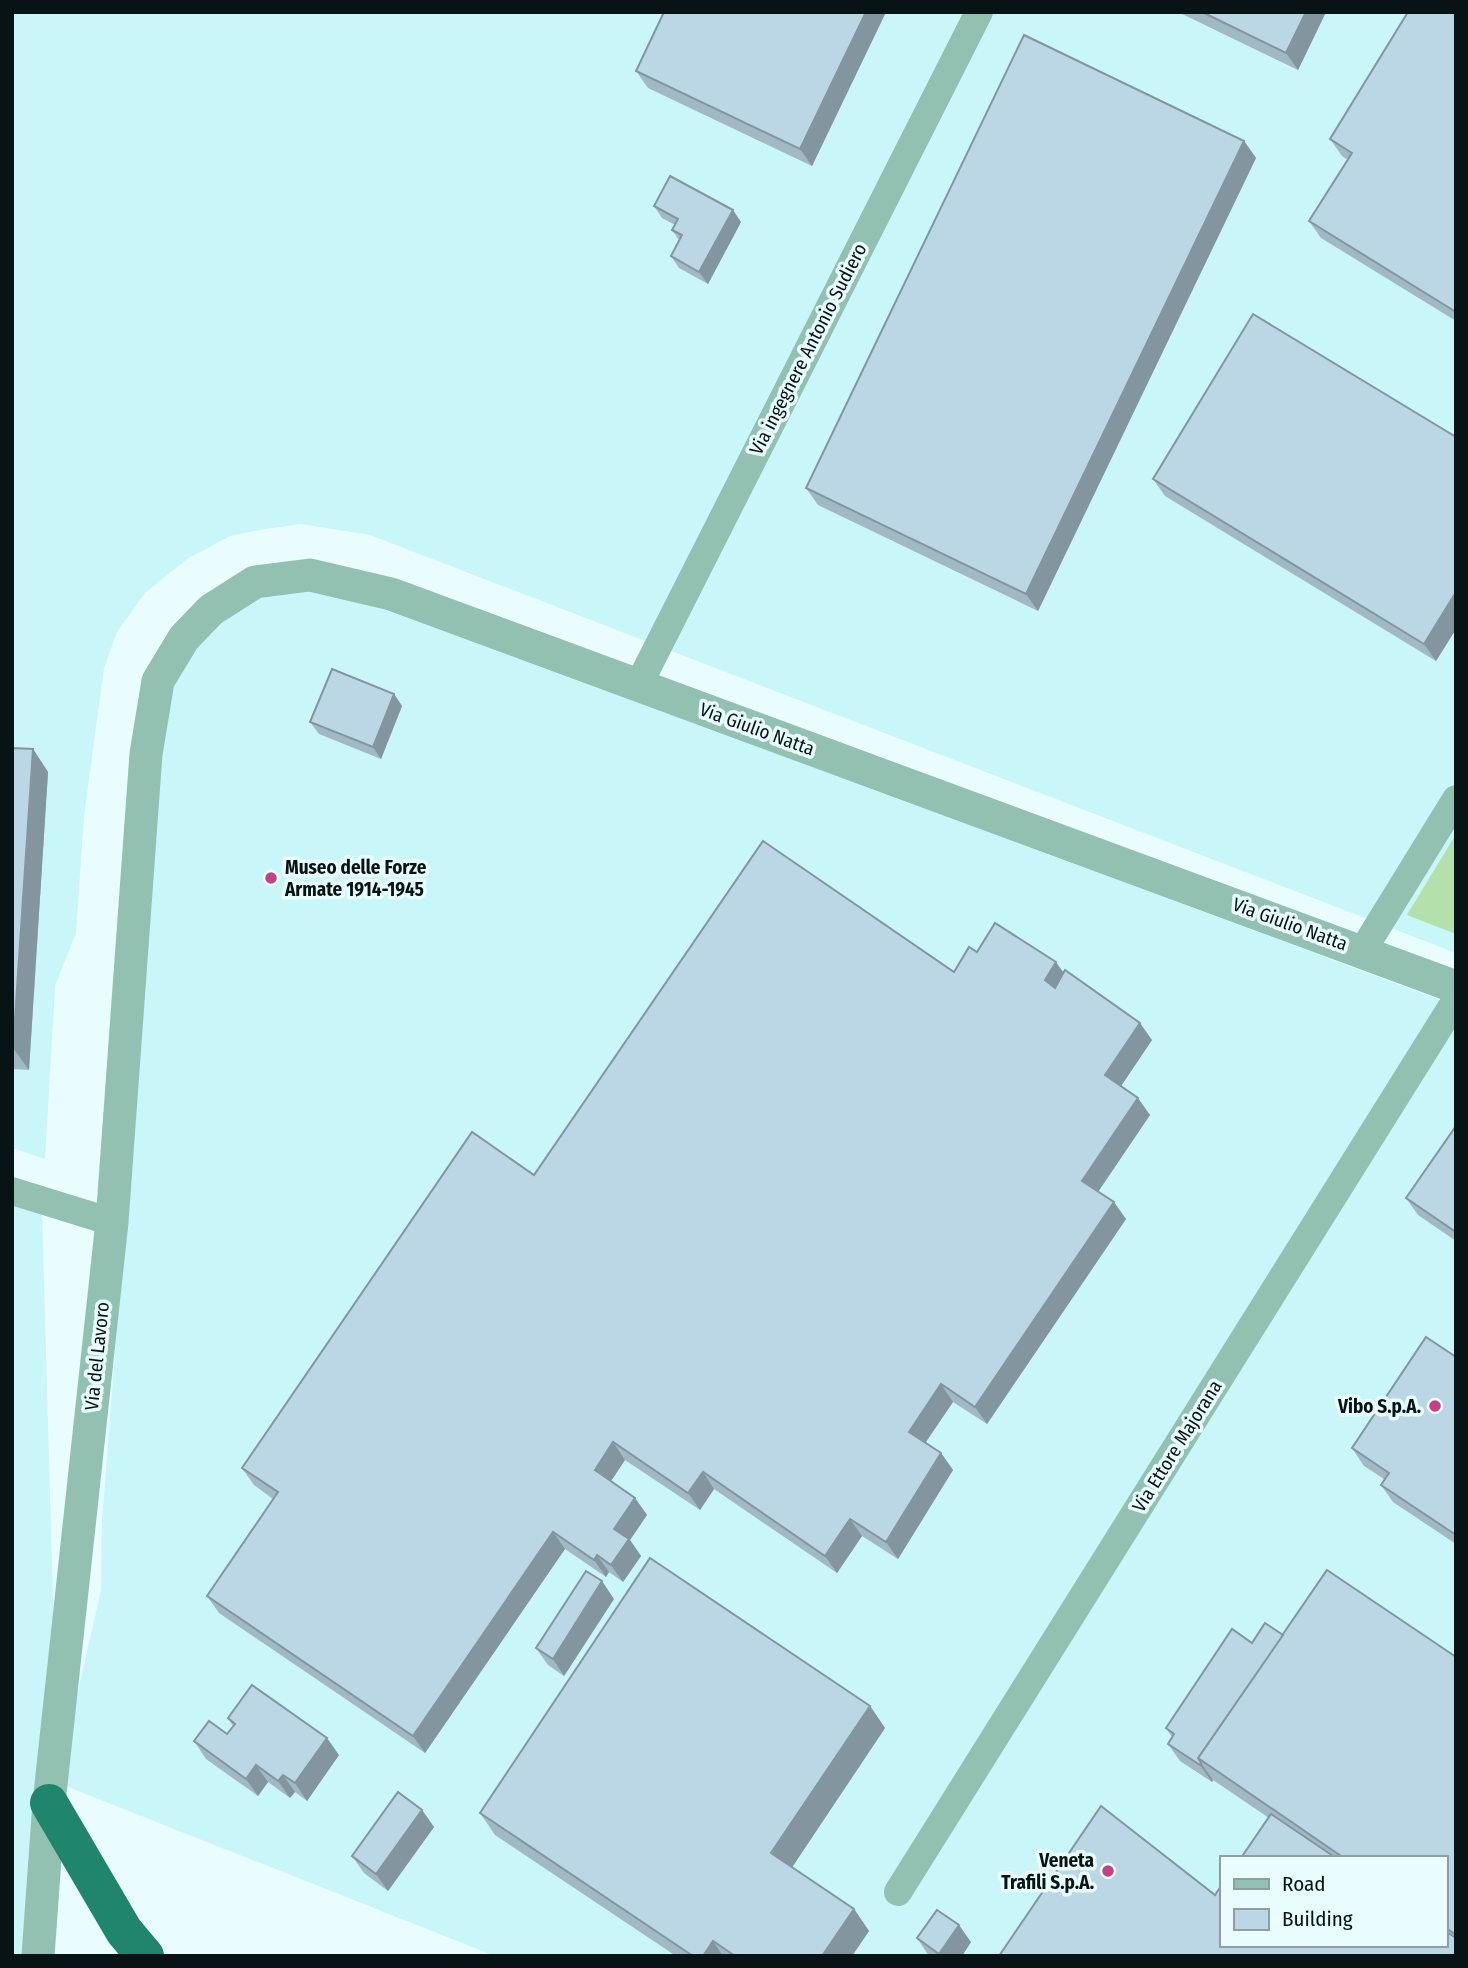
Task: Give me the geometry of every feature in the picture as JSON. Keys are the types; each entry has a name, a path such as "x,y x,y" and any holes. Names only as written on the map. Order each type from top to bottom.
{"highway":[{"path":"49,1803 124,1931 145,1956"}],"street":[{"name":"Via ingegnere Antonio Sudiero","path":"638,686 979,12"},
{"name":"Via Giulio Natta","path":"146,754 158,681 184,638 211,610 255,582 310,575 391,594 1363,950 1456,987"},
{"name":"Via del Lavoro","path":"38,1956 49,1803 112,1222 146,754"},
{"path":"1363,950 1456,799"},
{"name":"Via Ettore Majorana","path":"898,1892 1456,1000"},
{"path":"12,1191 112,1222"}],"shaded area":[{"path":"12,12 1456,12 1456,953 370,535 301,524 230,536 187,559 145,593 117,632 104,668 84,816 76,933 55,986 45,1159 12,1148"},
{"path":"301,575 1456,1006 1456,1956 495,1956 58,1783 39,1956 12,1956 12,1201 42,1211 58,1779 101,1590 102,1520 133,1125 163,653"}],"green space":[{"path":"1456,834 1456,934 1407,915"}],"building":[{"path":"664,12 866,12 800,149 636,71"},
{"path":"1202,12 1306,12 1286,53"},
{"path":"1408,12 1456,12 1456,312 1309,221 1352,153 1330,139"},
{"path":"1024,35 1244,141 1026,594 806,488"},
{"path":"670,176 733,210 699,272 671,256 682,235 672,230 678,219 654,206"},
{"path":"1253,314 1456,437 1456,592 1424,644 1153,479"},
{"path":"332,669 394,694 373,747 310,722"},
{"path":"12,748 33,749 13,1048 12,1048"},
{"path":"763,841 954,972 969,947 977,952 995,923 1056,962 1045,980 1055,988 1065,970 1140,1023 1105,1075 1138,1098 1082,1181 1114,1202 975,1407 941,1384 909,1432 941,1453 886,1542 850,1519 825,1556 703,1472 688,1493 613,1442 595,1470 635,1498 614,1529 629,1539 611,1565 597,1555 594,1560 553,1532 413,1736 207,1596 278,1492 242,1468 472,1132 534,1175"},
{"path":"1456,1126 1456,1232 1406,1198"},
{"path":"1426,1337 1456,1357 1456,1535 1381,1485 1389,1473 1352,1448"},
{"path":"650,1558 870,1706 771,1853 854,1909 822,1956 735,1956 713,1941 703,1956 693,1956 480,1813"},
{"path":"1327,1570 1456,1657 1456,1935 1447,1928 1447,1856 1341,1856 1198,1758"},
{"path":"586,1571 602,1581 553,1659 536,1648"},
{"path":"1265,1623 1283,1635 1198,1758 1200,1765 1168,1744 1174,1734 1166,1728 1232,1629 1252,1643"},
{"path":"252,1685 327,1738 295,1783 283,1775 278,1781 256,1765 246,1779 194,1741 209,1721 227,1734 235,1724 228,1718"},
{"path":"398,1792 422,1810 376,1874 352,1856"},
{"path":"1101,1806 1215,1895 1220,1888 1220,1947 1447,1947 1447,1932 1456,1938 1456,1956 999,1956"},
{"path":"1271,1814 1333,1856 1242,1856"},
{"path":"937,1910 959,1925 939,1954 917,1938"}],"place":[{"name":"Museo delle Forze Armate 1914-1945","path":"271,878"},
{"name":"Vibo S.p.A.","path":"1435,1406"},
{"name":"Veneta Trafili S.p.A.","path":"1108,1871"}]}
